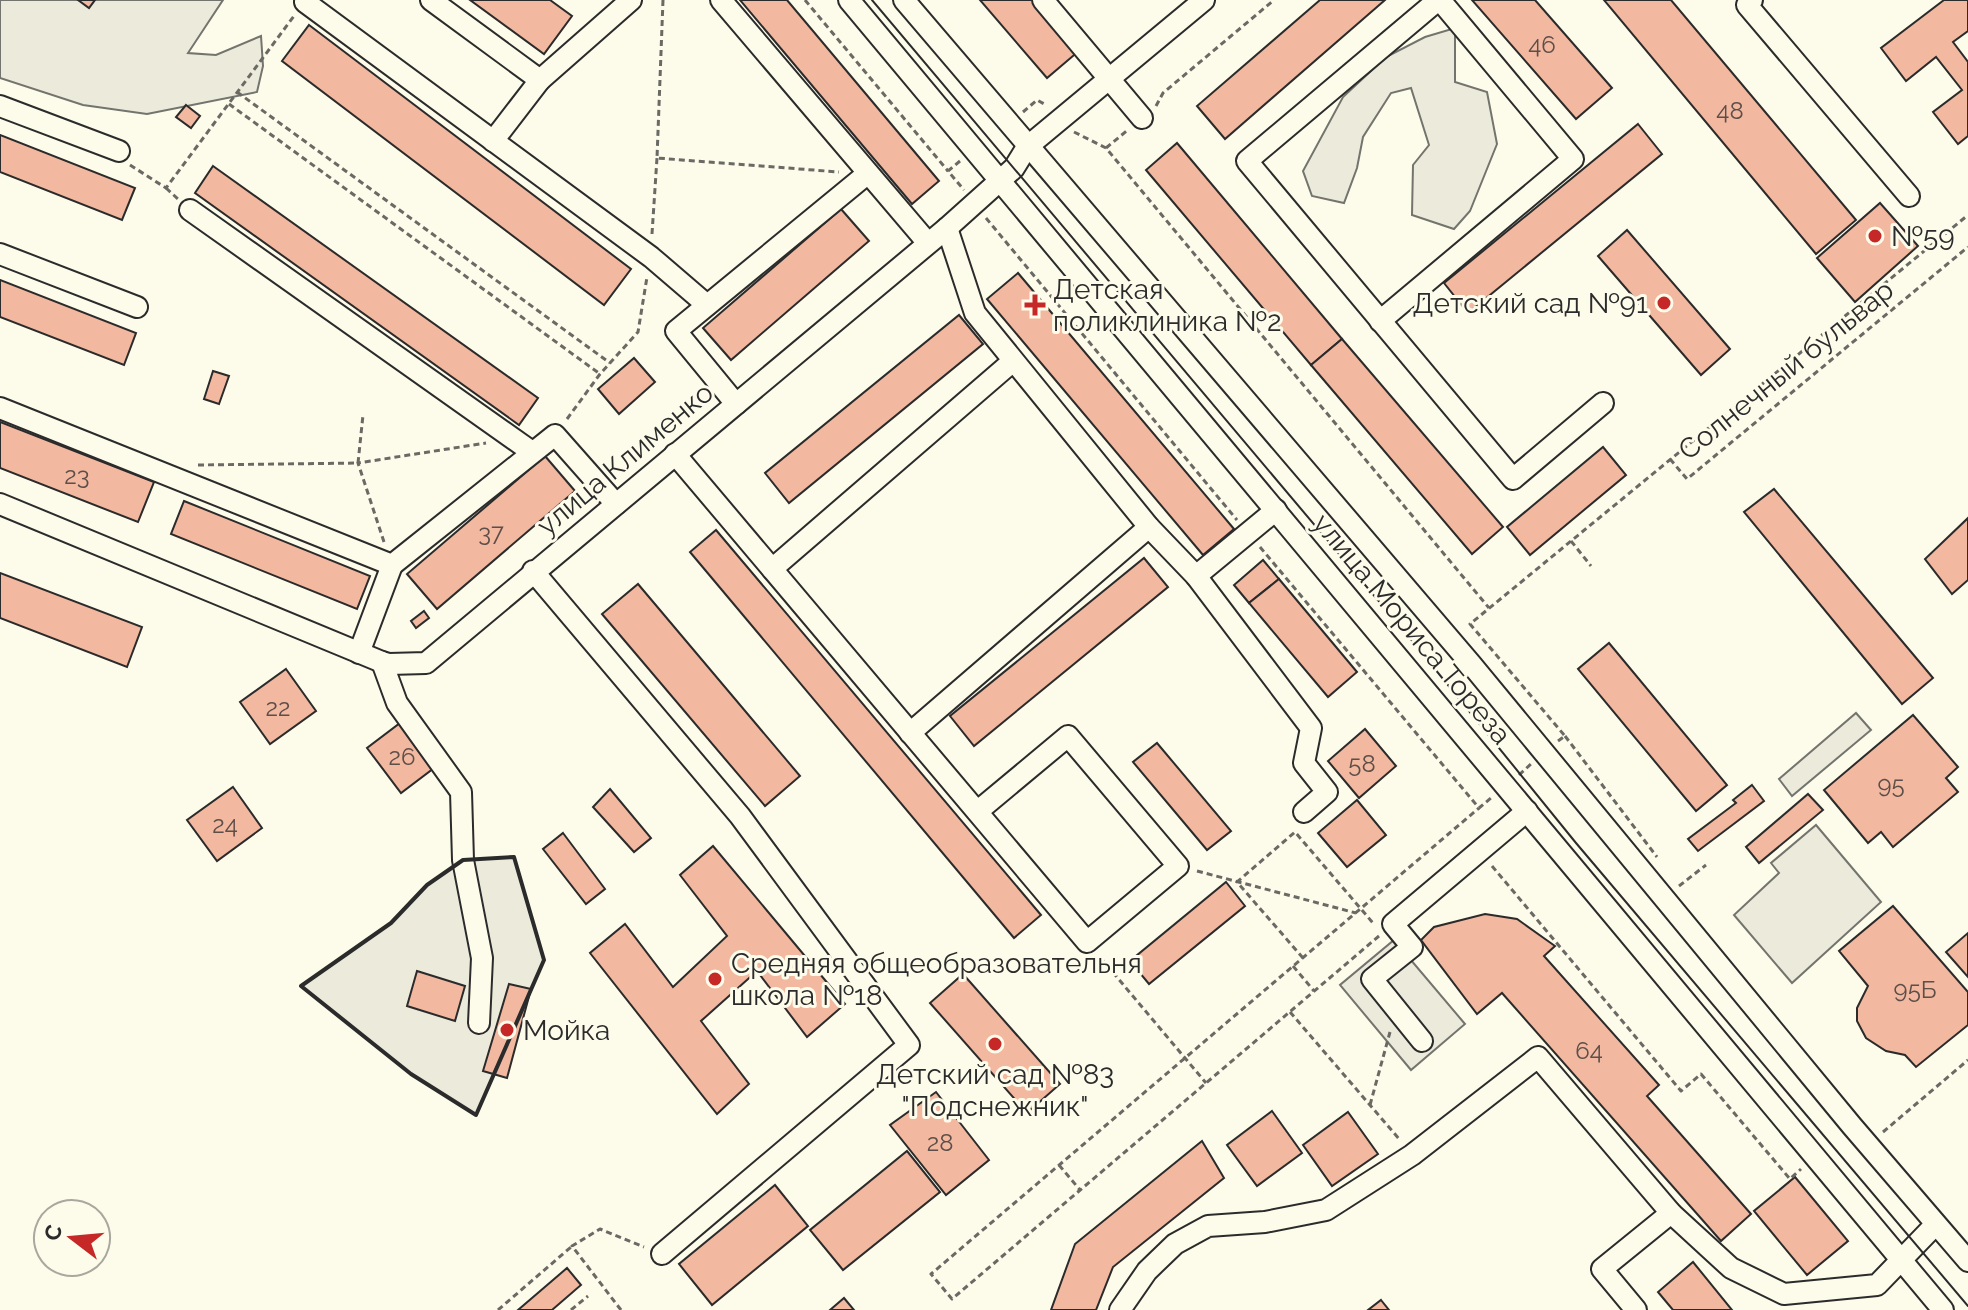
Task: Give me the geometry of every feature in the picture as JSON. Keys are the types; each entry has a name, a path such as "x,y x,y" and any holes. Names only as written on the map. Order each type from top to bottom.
{"street":[{"path":"431,0 540,80"},
{"path":"493,141 540,80 631,0"},
{"path":"721,0 927,242"},
{"name":"улица Мориса Тореза","path":"849,0 1943,1310"},
{"name":"улица Мориса Тореза","path":"904,0 1471,664 1968,1261"},
{"path":"1043,0 1142,118"},
{"name":"улица Клименко","path":"0,504 382,662 426,663 947,228 1014,168 1027,147 1204,0"},
{"path":"1380,321 1573,159 1439,0 1247,161 1380,321 1513,479 1603,403"},
{"path":"305,2 651,257 707,305"},
{"path":"1748,2 1909,196"},
{"path":"0,106 119,151"},
{"path":"736,404 676,331 867,174"},
{"path":"190,210 532,452"},
{"path":"947,228 975,313 1149,527 1196,576 1311,728 1304,763 1327,792 1304,812"},
{"path":"0,254 137,307"},
{"path":"772,569 1013,361"},
{"path":"0,408 392,565"},
{"path":"359,653 392,565 555,435 616,504"},
{"path":"675,454 1087,942 1178,866 1068,736 978,811"},
{"path":"1196,576 1276,510"},
{"path":"910,733 1149,527"},
{"path":"533,571 740,816 909,1045 662,1254"},
{"path":"382,662 397,703 461,792 463,860 482,958 479,1023"},
{"path":"1422,1041 1372,979 1412,947 1388,928 1527,811"},
{"path":"1120,1310 1147,1271 1175,1244 1208,1226 1265,1222 1326,1210 1412,1155 1538,1057 1671,1213 1731,1268 1784,1294 1877,1285 1935,1225"},
{"path":"1636,1310 1602,1269 1671,1213"}],"path":[{"path":"555,435 600,374 638,332 651,257 663,0"},
{"path":"805,0 974,204"},
{"path":"1106,148 1157,106 1163,93 1274,0"},
{"path":"119,151 127,164 166,188 305,2"},
{"path":"237,92 610,363"},
{"path":"1008,123 1037,100 1057,111 1074,132 1106,148 1489,608"},
{"path":"229,104 600,374"},
{"path":"948,171 975,150"},
{"path":"657,158 867,174"},
{"name":"Солнечный бульвар","path":"1470,624 1968,215"},
{"name":"Солнечный бульвар","path":"1670,459 1687,479 1968,247"},
{"path":"363,415 358,463 392,565"},
{"path":"191,466 358,463 513,439"},
{"path":"1571,541 1591,566"},
{"path":"1237,882 1295,832 1361,909 1388,928 952,1299 931,1274 1361,909 1479,808"},
{"path":"1679,886 1706,865"},
{"path":"1178,866 1356,913"},
{"path":"1237,882 1303,958"},
{"path":"1087,942 1206,1083"},
{"path":"1293,966 1314,991"},
{"path":"1370,1105 1396,1008"},
{"path":"1289,1012 1412,1155"},
{"path":"1059,1165 1080,1190"},
{"path":"498,1310 572,1246 600,1229 662,1254"},
{"path":"572,1246 621,1310"},
{"path":"571,1310 588,1296"}],"shaded area":[{"path":"0,0 223,0 188,53 216,55 261,36 263,66 257,92 147,114 83,105 0,78"},
{"path":"1455,28 1455,82 1487,92 1497,144 1470,211 1454,229 1412,215 1413,165 1429,145 1411,88 1391,93 1363,137 1357,168 1344,203 1312,196 1303,171 1343,97 1386,57 1425,37"},
{"path":"1856,713 1871,730 1792,796 1779,779"},
{"path":"1816,825 1881,902 1792,983 1734,915 1779,873 1771,863"},
{"path":"514,857 544,960 476,1115 411,1074 301,986 391,923 427,885 463,860"},
{"path":"1394,940 1465,1024 1411,1070 1340,985"}],"building":[{"path":"78,0 95,0 89,8"},
{"path":"470,0 550,0 572,16 544,54"},
{"path":"740,0 787,0 939,181 912,204"},
{"path":"980,0 1036,0 1080,50 1047,78"},
{"path":"1320,0 1385,0 1225,139 1197,106"},
{"path":"1472,0 1535,0 1612,88 1576,119"},
{"path":"1604,0 1671,0 1856,220 1816,254"},
{"path":"1944,0 1968,0 1968,31 1953,42 1968,62 1968,136 1958,144 1933,112 1962,90 1936,57 1906,81 1881,48"},
{"path":"309,25 631,269 604,305 282,61"},
{"path":"186,105 200,116 191,128 176,117"},
{"path":"1638,124 1662,154 1468,313 1444,283"},
{"path":"0,135 135,188 122,220 0,172"},
{"path":"1177,143 1342,339 1311,365 1146,170"},
{"path":"213,166 538,398 519,425 195,193"},
{"path":"1880,203 1918,246 1855,302 1817,258"},
{"path":"841,209 869,241 731,360 703,328"},
{"name":"Детский сад №91","path":"1627,230 1730,349 1701,375 1598,256"},
{"path":"1018,273 1234,529 1203,555 987,299"},
{"path":"0,280 136,333 124,365 0,317"},
{"path":"959,315 983,344 789,503 765,473"},
{"path":"1342,339 1503,527 1472,554 1311,365"},
{"path":"634,358 655,382 619,414 598,389"},
{"path":"213,371 229,376 219,404 204,399"},
{"path":"0,422 154,482 138,522 0,468"},
{"path":"1603,447 1626,475 1530,555 1507,527"},
{"path":"545,456 575,491 437,609 407,574"},
{"path":"1774,489 1933,678 1902,704 1744,512"},
{"path":"184,501 370,576 357,609 171,534"},
{"path":"1968,518 1968,580 1952,594 1925,559"},
{"path":"716,530 1041,915 1014,938 690,552"},
{"path":"1144,558 1168,587 974,746 950,716"},
{"path":"1263,560 1279,579 1249,603 1234,585"},
{"path":"0,573 142,627 127,667 0,618"},
{"path":"1279,579 1357,672 1328,697 1249,603"},
{"path":"638,584 800,776 765,806 602,614"},
{"path":"424,611 429,618 416,628 411,621"},
{"path":"1609,643 1727,785 1696,811 1578,669"},
{"path":"286,669 316,711 270,744 240,702"},
{"path":"1913,715 1958,767 1946,778 1958,792 1893,847 1881,832 1868,843 1824,790"},
{"path":"404,720 438,765 401,793 367,748"},
{"path":"1365,729 1396,766 1359,798 1328,761"},
{"path":"1157,743 1231,831 1207,850 1133,762"},
{"path":"1752,785 1764,801 1698,851 1688,839 1736,803 1733,800"},
{"path":"233,787 262,828 217,861 187,820"},
{"path":"610,789 651,838 634,852 593,807"},
{"path":"1808,794 1823,810 1759,863 1746,847"},
{"path":"1357,800 1386,835 1347,867 1318,833"},
{"path":"563,833 605,889 586,904 543,849"},
{"name":"Средняя общеобразовательня школа №18","path":"713,846 845,1004 807,1037 757,971 701,1021 749,1084 717,1114 590,953 625,924 673,987 727,936 680,875"},
{"path":"1226,882 1245,906 1149,984 1130,961"},
{"path":"1893,906 1968,992 1968,1025 1916,1067 1905,1055 1886,1051 1866,1038 1857,1021 1857,1008 1868,986 1839,951"},
{"path":"1485,914 1517,919 1555,946 1544,956 1659,1085 1647,1096 1751,1214 1721,1241 1502,993 1477,1014 1421,940 1434,927"},
{"path":"1968,933 1968,977 1946,952"},
{"path":"417,971 465,986 455,1021 407,1006"},
{"name":"Детский сад №83 \"Подснежник\"","path":"963,974 1060,1084 1027,1113 930,1003"},
{"name":"Мойка","path":"509,984 531,989 507,1078 483,1071"},
{"path":"936,1092 989,1160 946,1195 890,1125"},
{"path":"1272,1111 1302,1153 1257,1186 1227,1145"},
{"path":"1348,1112 1378,1154 1332,1186 1303,1145"},
{"path":"1202,1141 1224,1178 1113,1267 1096,1310 1051,1310 1075,1244"},
{"path":"907,1151 940,1192 843,1270 810,1230"},
{"path":"1795,1177 1848,1241 1807,1275 1754,1211"},
{"path":"775,1185 808,1226 712,1305 679,1264"},
{"path":"1693,1262 1732,1310 1673,1310 1658,1292"},
{"path":"567,1268 581,1285 552,1310 518,1310"},
{"path":"844,1298 854,1310 830,1310"},
{"path":"1381,1300 1389,1310 1368,1310"}],"tram line":[{"path":"872,0 1409,637 1576,843 1968,1306"}],"wall":[{"path":"514,857 544,960 476,1115 411,1074 301,986 391,923 427,885 463,860 514,857"}],"place":[{"name":"№59","path":"1875,236"},
{"name":"Детский сад №91","path":"1664,303"},
{"name":"Детская поликлиника №2","path":"1035,305"},
{"name":"Средняя общеобразовательня школа №18","path":"715,979"},
{"name":"Мойка","path":"507,1030"},
{"name":"Детский сад №83 \"Подснежник\"","path":"995,1044"}]}
